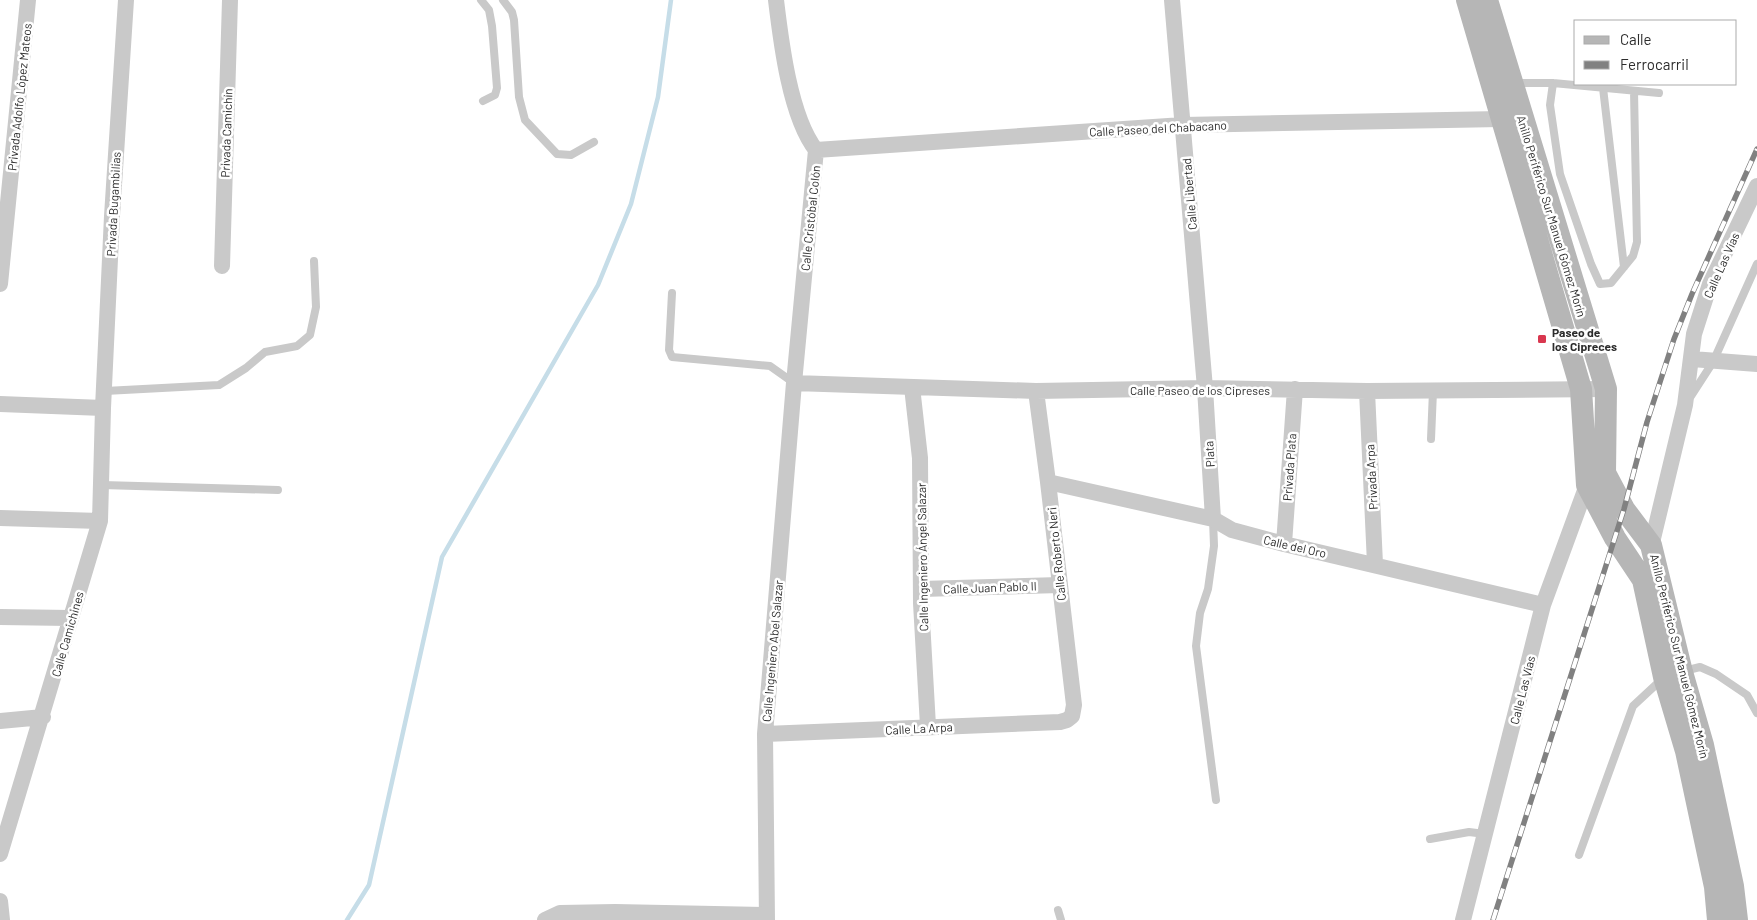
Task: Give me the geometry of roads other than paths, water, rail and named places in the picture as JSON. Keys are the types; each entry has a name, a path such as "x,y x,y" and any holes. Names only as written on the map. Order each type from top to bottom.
{"street":[{"name":"Privada Adolfo López Mateos","path":"0,284 28,0"},
{"name":"Privada Bugambilias","path":"103,408 112,216 126,0"},
{"name":"Privada Camichín","path":"222,266 230,0"},
{"name":"Calle Cristóbal Colón","path":"776,0 780,37 792,90 808,139 816,150 794,383"},
{"name":"Calle Libertad","path":"1172,0 1205,388"},
{"name":"Anillo Periférico Sur Manuel Gómez Morín","path":"1467,0 1581,390 1596,479 1615,538 1643,580 1673,674 1703,745 1733,886 1737,920"},
{"name":"Anillo Periférico Sur Manuel Gómez Morín","path":"1487,0 1606,389 1596,479 1624,509 1651,545 1686,752 1715,887 1718,920"},
{"name":"Calle Paseo del Chabacano","path":"816,150 1183,125 1501,119"},
{"name":"Calle Las Vías","path":"1643,580 1685,405 1694,334 1710,284 1757,186"},
{"path":"1692,359 1757,364"},
{"name":"Calle Paseo de los Cipreses","path":"794,383 1036,391 1205,388 1366,391 1606,389"},
{"name":"Calle Ingeniero Abel Salazar","path":"767,917 765,734 794,383"},
{"name":"Calle Ingeniero Ángel Salazar","path":"912,387 920,458 921,589 928,726"},
{"name":"Plata","path":"1205,388 1212,519"},
{"name":"Privada Plata","path":"1284,544 1295,389"},
{"name":"Calle Roberto Neri","path":"1036,391 1074,705 1072,716"},
{"name":"Privada Arpa","path":"1366,391 1375,564"},
{"path":"0,404 103,408"},
{"name":"Calle Camichines","path":"0,854 3,831 42,717 100,521 103,408"},
{"name":"Calle Las Vías","path":"1463,920 1543,605 1596,479"},
{"name":"Calle del Oro","path":"1048,482 1212,519 1232,530 1284,544 1543,605"},
{"path":"0,518 100,521"},
{"name":"Calle Juan Pablo II","path":"921,589 1060,585"},
{"path":"0,617 70,618"},
{"name":"Calle La Arpa","path":"765,734 1060,722 1072,716"},
{"path":"0,721 42,717"},
{"path":"0,901 2,920"},
{"path":"545,920 560,913 615,912 767,917"}],"lane":[{"path":"481,0 489,10 498,88 495,95 483,102"},
{"path":"503,0 512,12 514,20 518,97 525,120 557,154 571,154 594,142"},
{"path":"1511,82 1553,83 1659,93"},
{"path":"1553,83 1550,105 1560,174 1591,264 1600,284 1611,283 1633,256 1637,242 1634,91"},
{"path":"1603,88 1624,267"},
{"path":"105,391 218,385 246,368 265,352 297,346 310,335 316,307 314,261"},
{"path":"1685,405 1713,362 1757,264"},
{"path":"672,293 669,350 672,357 770,366 794,383"},
{"path":"1430,439 1433,391"},
{"path":"102,485 278,490"},
{"path":"1212,519 1214,546 1208,589 1200,613 1196,646 1216,800"},
{"path":"1579,855 1633,706 1673,674 1700,667 1716,674 1747,695 1757,713"},
{"path":"1430,839 1469,832 1485,834"},
{"path":"1058,910 1061,920"}],"waterway":[{"path":"347,920 369,885 442,557 598,285 631,204 658,97 671,0"}],"railway":[{"path":"1493,920 1624,509 1647,422 1674,339 1692,294 1757,149"}],"place":[{"name":"Paseo de los Cipreces","path":"1542,339"}]}
